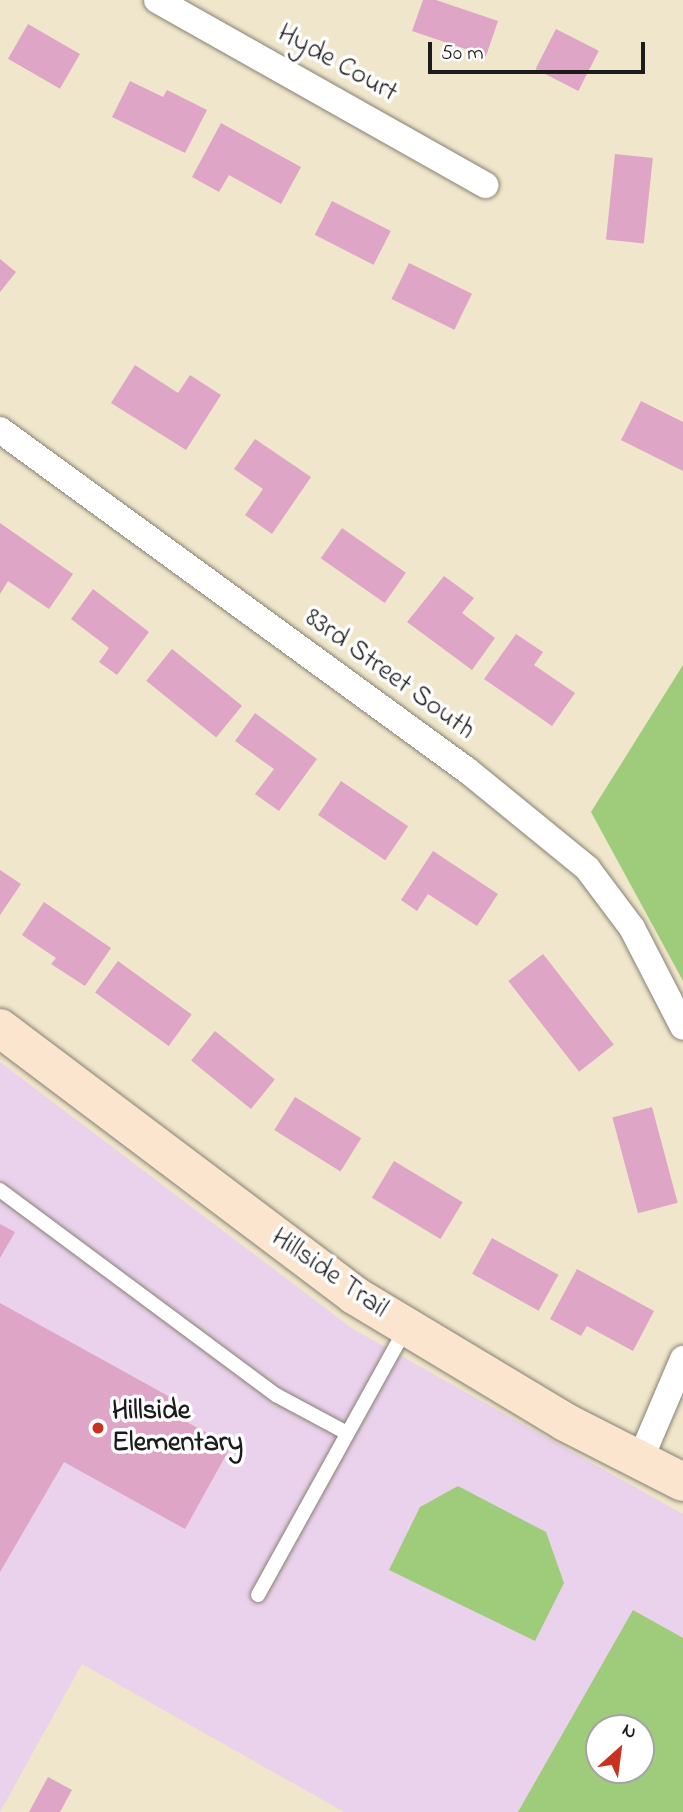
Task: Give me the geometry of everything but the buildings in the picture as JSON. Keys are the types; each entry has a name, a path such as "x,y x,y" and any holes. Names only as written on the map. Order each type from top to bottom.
{"street":[{"name":"Hyde Court","path":"157,0 485,185"},
{"name":"83rd Street South","path":"0,430 468,771 587,868 632,928 683,1027"},
{"name":"Hillside Trail","path":"0,1028 313,1265 406,1328 565,1422 683,1482"},
{"path":"640,1460 683,1359"}],"lane":[{"path":"0,1190 276,1395 347,1433"},
{"path":"258,1595 406,1328"}],"shaded area":[{"path":"0,1062 353,1329 683,1514 683,1812 344,1812 82,1664 0,1812"}],"green space":[{"path":"683,665 683,981 591,812"},
{"path":"458,1486 546,1532 564,1583 535,1641 389,1570 420,1507"},
{"path":"633,1610 683,1638 683,1812 518,1812"}],"place":[{"name":"Hillside Elementary","path":"98,1428"}]}
